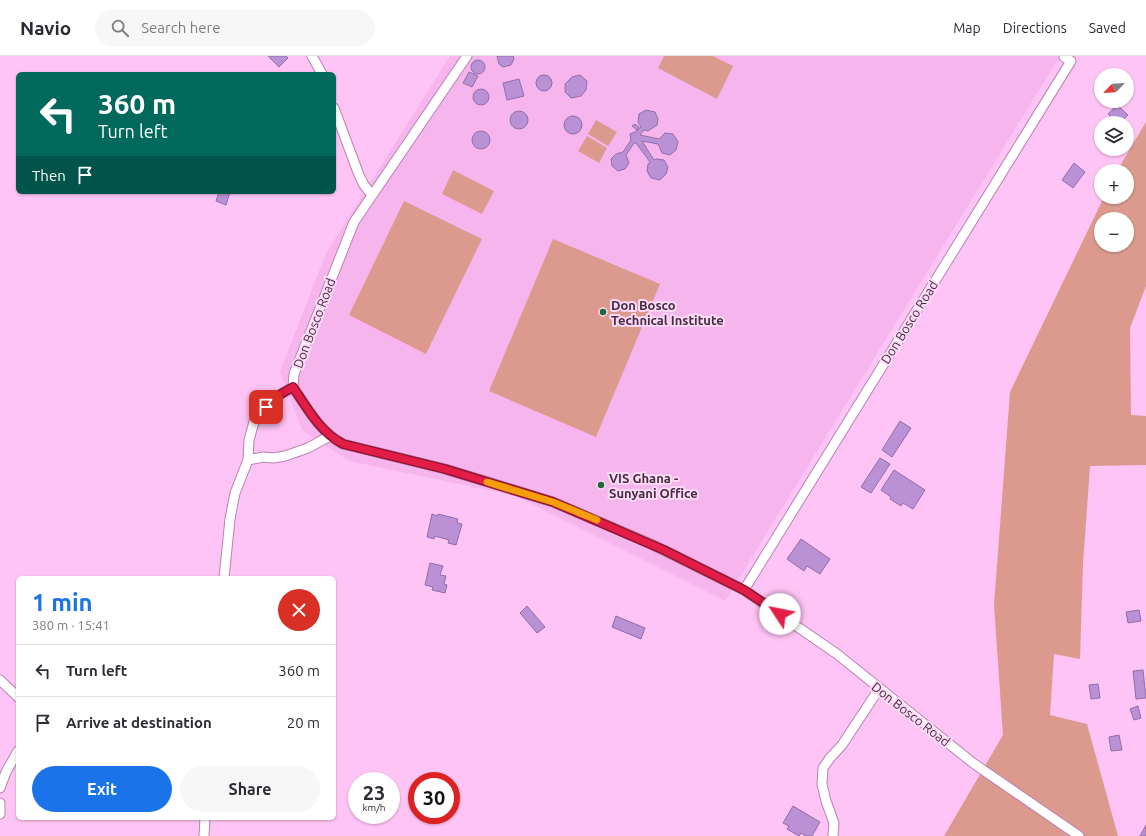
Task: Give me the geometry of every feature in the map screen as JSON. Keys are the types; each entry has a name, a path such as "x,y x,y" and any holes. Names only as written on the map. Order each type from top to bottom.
{"street":[{"path":"312,56 321,72"},
{"name":"Don Bosco Road","path":"467,56 354,222 294,374 293,387 320,426 330,436 343,444 445,469 553,502 651,544 744,590 837,654 973,763 1079,836"},
{"name":"Don Bosco Road","path":"744,590 1070,58"},
{"path":"336,113 361,180 372,195"},
{"path":"224,576 230,519 235,493 248,460 249,440 254,422 274,398 293,387"},
{"path":"248,460 263,457 273,458 285,456 308,448 330,436"},
{"path":"0,680 16,695"},
{"path":"833,836 834,823 822,784 824,768 830,758 842,745 879,688"},
{"path":"0,788 6,772 16,754"},
{"path":"0,803 0,814"},
{"path":"204,836 205,820"}],"shaded area":[{"name":"Don Bosco Technical Institute","path":"450,56 1060,56 725,601 516,496 349,461 302,430 280,372 326,253"},
{"path":"664,56 713,56 733,66 717,99 658,68"},
{"path":"596,120 617,132 608,146 588,134"},
{"path":"1146,122 1146,286 1130,328 1131,415 1146,416 1146,465 1090,466 1083,564 1080,659 1054,654 1050,715 1087,724 1118,836 944,836 1003,735 994,605 1010,392 1094,218 1094,252 1134,252 1134,212 1097,212 1101,204 1134,204 1134,164 1121,164 1126,156 1134,156 1134,142"},
{"path":"587,136 607,148 599,163 578,151"},
{"path":"453,170 494,191 482,214 442,194"},
{"path":"404,201 482,239 426,354 349,315"},
{"path":"553,239 660,284 596,437 489,391"}],"building":[{"path":"268,56 286,56 288,58 279,67"},
{"path":"497,56 513,56 514,59 511,65 503,67 499,64"},
{"path":"475,60 481,60 485,64 485,70 481,74 475,74 471,70 471,64"},
{"path":"469,72 478,76 472,87 463,83"},
{"path":"541,75 547,75 552,80 550,89 547,91 541,91 536,86 536,80"},
{"path":"580,75 587,81 586,90 581,96 571,98 565,92 565,84 572,77"},
{"path":"519,79 524,96 507,100 503,83"},
{"path":"478,89 484,89 489,94 487,103 484,105 478,105 473,100 473,94"},
{"path":"1114,108 1120,108 1128,115 1110,116 1108,114"},
{"path":"646,110 655,112 658,119 657,125 648,131 644,130 640,135 659,139 665,133 673,134 678,142 676,150 670,155 662,153 658,144 642,141 654,160 664,160 668,167 666,174 660,180 651,178 647,171 648,164 650,162 636,143 634,143 626,155 629,163 625,169 618,171 612,166 611,159 616,154 623,152 631,140 630,134 641,127 638,122 639,114"},
{"path":"519,111 525,114 528,120 525,126 519,129 513,126 510,120 513,114"},
{"path":"573,116 579,119 582,125 579,131 573,134 567,131 564,125 567,119"},
{"path":"635,124 639,127 637,130 632,126"},
{"path":"481,131 487,134 490,140 487,146 481,149 475,146 472,140 475,134"},
{"path":"1074,163 1085,172 1073,188 1062,180"},
{"path":"218,194 229,194 226,205 216,201"},
{"path":"900,421 911,428 892,457 882,450"},
{"path":"880,458 890,464 871,493 861,487"},
{"path":"894,470 925,490 913,509 903,503 901,506 890,499 891,497 881,490"},
{"path":"432,514 458,519 457,523 462,524 456,545 448,543 449,540 435,536 434,539 427,537"},
{"path":"801,539 830,559 820,574 807,566 804,571 787,559"},
{"path":"430,563 443,566 440,575 446,576 444,584 447,585 445,593 432,590 433,587 425,585"},
{"path":"527,606 545,627 537,633 520,613"},
{"path":"1139,610 1141,621 1128,623 1126,612"},
{"path":"616,616 645,628 641,639 612,627"},
{"path":"1143,670 1146,698 1136,699 1133,671"},
{"path":"1098,684 1100,698 1091,699 1089,685"},
{"path":"1138,706 1141,718 1134,720 1130,709"},
{"path":"1119,735 1122,750 1111,751 1109,737"},
{"path":"793,806 820,822 812,836 806,836 801,833 799,836 787,829 789,826 783,823"},
{"path":"1146,825 1146,836 1140,836"}],"slow traffic":[{"path":"487,482 553,502 597,520"}],"place":[{"name":"Don Bosco Technical Institute","path":"603,312"},
{"name":"VIS Ghana - Sunyani Office","path":"601,485"}],"route":[{"path":"266,407 274,398 293,387 320,426 330,436 343,444 445,469 553,502 664,550 744,590 780,614"}]}
